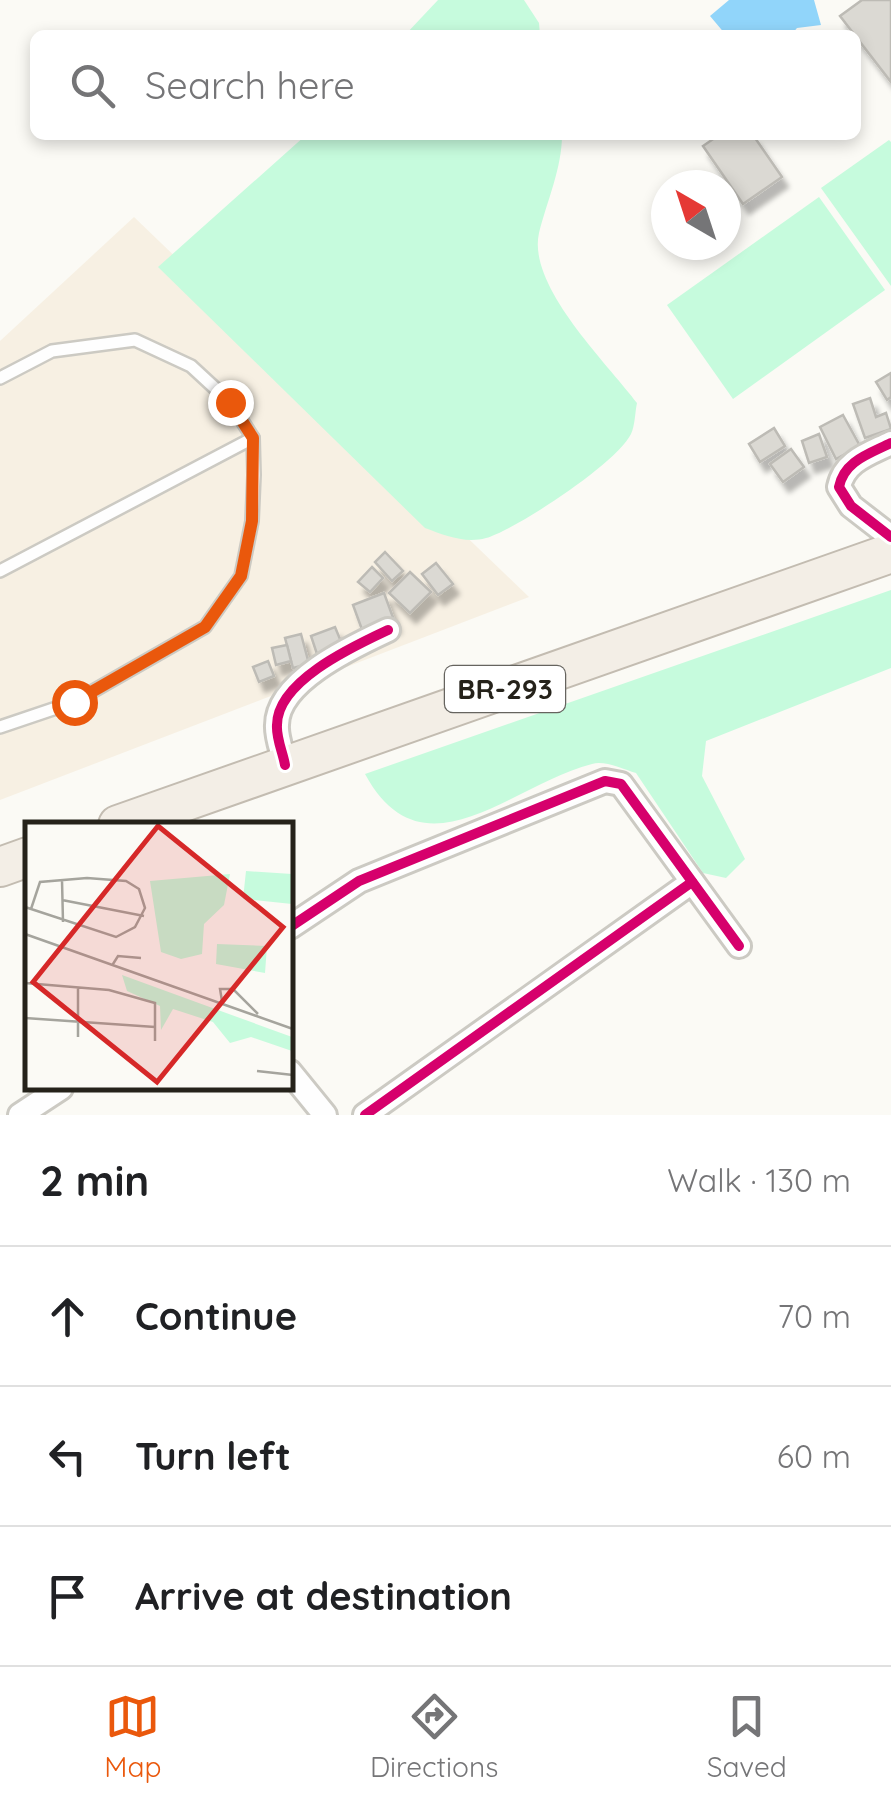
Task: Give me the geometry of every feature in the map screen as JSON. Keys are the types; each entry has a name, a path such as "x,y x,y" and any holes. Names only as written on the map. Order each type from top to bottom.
{"highway":[{"name":"BR-293","path":"126,822 891,553"},
{"path":"0,866 25,858"}],"street":[{"path":"891,443 853,463 842,473 839,487 850,506 891,537"},
{"path":"285,765 276,726 280,707 319,668 388,630"},
{"path":"292,927 360,882 605,781 621,784 739,946"},
{"path":"366,1115 692,882"},
{"path":"292,1074 325,1115"},
{"path":"20,1115 57,1090"}],"lane":[{"path":"0,378 52,351 135,340 191,366 230,402 253,438 252,521 241,576 205,627 74,702 0,727"},
{"path":"0,572 253,438"}],"shaded area":[{"path":"134,217 529,597 0,800 0,341"}],"green space":[{"path":"438,0 524,0 540,30 410,30"},
{"path":"300,140 562,140 557,172 539,233 539,254 545,276 572,323 637,403 631,434 587,477 501,532 478,540 447,536 425,528 158,267"},
{"path":"891,142 891,286 821,188"},
{"path":"819,197 885,290 733,399 667,305 730,260 741,260 741,252"},
{"path":"891,590 891,668 706,741 702,776 745,859 726,878 703,873 636,773 614,766 592,764 470,817 441,823 414,820 388,805 365,774"}],"water":[{"path":"729,0 814,0 821,25 795,30 722,30 710,16"}],"building":[{"path":"862,0 891,0 891,82 861,43 861,30 851,30 840,16"},
{"path":"712,140 756,140 782,177 743,204 741,170 720,170 703,146"},
{"path":"891,373 891,397 887,400 876,382"},
{"path":"870,398 876,417 886,413 891,429 865,438 853,404"},
{"path":"843,415 860,446 836,459 820,427"},
{"path":"774,428 785,446 760,462 749,444"},
{"path":"819,434 827,457 809,463 802,441"},
{"path":"791,449 804,467 783,482 770,464"},
{"path":"385,552 403,571 392,581 375,562"},
{"path":"436,563 453,584 438,595 422,574"},
{"path":"372,567 383,578 370,592 358,582"},
{"path":"410,572 431,592 410,613 389,593"},
{"path":"384,593 395,623 364,635 353,605"},
{"path":"335,627 342,644 317,654 311,636"},
{"path":"301,634 309,664 293,668 285,638"},
{"path":"287,645 291,661 276,665 272,648"},
{"path":"268,661 274,676 259,682 253,667"}],"cycle path":[{"path":"891,443 852,465 839,487 851,506 891,537"},
{"path":"285,765 277,725 280,709 290,694 320,667 388,630"},
{"path":"292,926 359,881 605,781 621,784 739,946"},
{"path":"365,1115 692,882"}],"route":[{"path":"74,702 205,627 241,576 252,521 253,438 230,402"}]}
